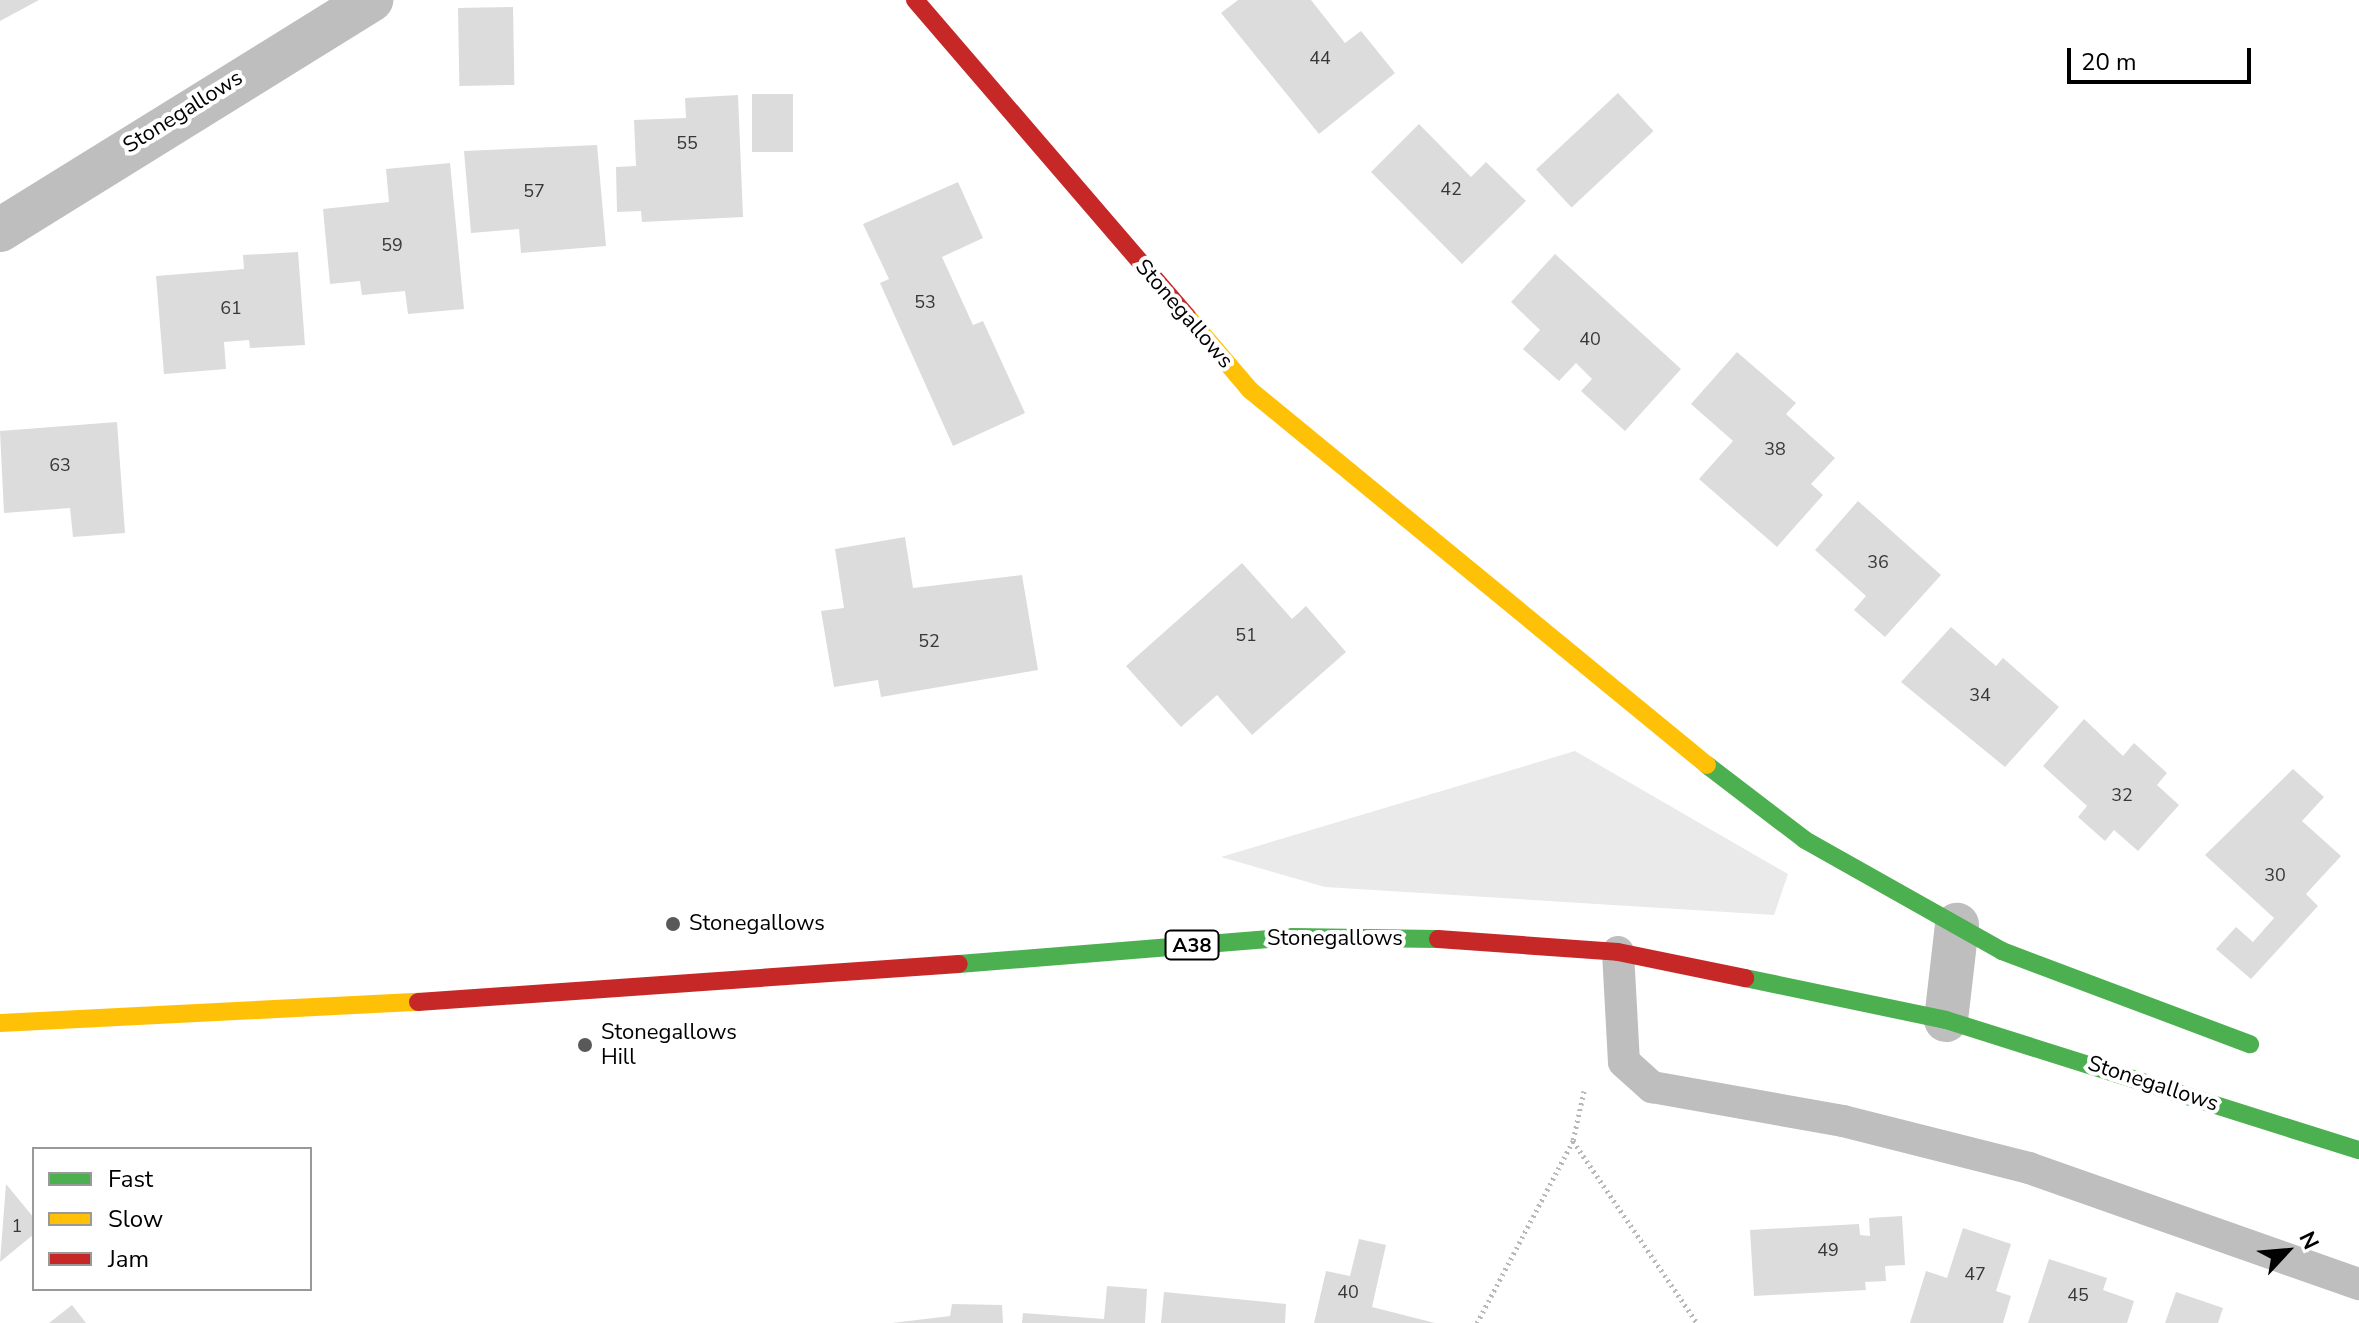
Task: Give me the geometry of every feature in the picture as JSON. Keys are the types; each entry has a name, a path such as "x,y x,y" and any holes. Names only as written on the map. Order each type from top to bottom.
{"main road":[{"name":"Stonegallows","path":"915,0 1250,390 1805,840 2002,951 2250,1044"},
{"name":"Stonegallows","path":"0,1023 82,1024 756,980 1292,937 1527,941 1618,952 1946,1020 2359,1150"}],"street":[{"name":"Stonegallows","path":"0,230 371,0"},
{"path":"1946,1020 1957,925"}],"lane":[{"path":"1618,952 1624,1062 1652,1087 1843,1121 2029,1168 2359,1284"}],"path":[{"path":"1477,1323 1573,1141 1583,1092 1624,1062"},
{"path":"1573,1141 1697,1323"}],"shaded area":[{"path":"1575,751 1788,874 1774,915 1325,887 1221,857"}],"building":[{"path":"0,0 39,0 0,21"},
{"path":"1238,0 1311,0 1345,43 1361,31 1395,73 1319,134 1221,13"},
{"path":"513,7 514,85 459,86 458,8"},
{"path":"1618,93 1653,131 1572,207 1536,169"},
{"path":"752,94 793,94 793,152 752,152"},
{"path":"738,95 743,217 642,222 641,211 617,212 616,167 636,166 634,120 686,118 685,98"},
{"path":"1419,124 1471,177 1486,162 1526,201 1462,264 1371,172"},
{"path":"597,145 606,246 521,253 519,229 471,233 464,151"},
{"path":"450,163 464,309 408,314 405,291 362,295 360,281 330,284 323,209 389,202 386,169"},
{"path":"958,182 983,238 942,257 973,325 983,321 1025,413 953,446 880,283 889,279 863,224"},
{"path":"298,252 305,345 250,348 249,340 224,342 226,369 164,374 156,276 244,269 243,255"},
{"path":"1555,254 1681,369 1625,431 1581,391 1592,379 1576,363 1559,381 1523,349 1540,330 1511,302"},
{"path":"1737,352 1796,403 1786,414 1835,458 1811,484 1823,495 1777,547 1699,479 1733,441 1691,404"},
{"path":"117,422 125,533 73,537 70,508 4,513 0,431"},
{"path":"1858,501 1941,575 1885,637 1854,610 1866,596 1815,550"},
{"path":"905,537 913,588 1022,575 1038,670 881,697 878,680 834,687 821,611 844,608 835,549"},
{"path":"1242,563 1292,619 1306,606 1346,652 1252,735 1217,695 1181,727 1126,666"},
{"path":"1951,627 1996,666 2003,658 2059,707 2005,767 1901,682"},
{"path":"2084,719 2123,756 2134,743 2167,773 2157,785 2179,805 2138,851 2114,830 2105,841 2078,817 2087,806 2043,766"},
{"path":"2293,769 2324,797 2302,821 2341,856 2306,894 2318,906 2251,979 2216,949 2236,927 2253,942 2274,918 2205,855"},
{"path":"6,1184 32,1216 32,1236 0,1262"},
{"path":"1902,1216 1905,1265 1885,1266 1886,1281 1865,1282 1866,1290 1754,1296 1750,1230 1859,1224 1860,1235 1870,1236 1869,1218"},
{"path":"1963,1228 2011,1244 1996,1291 2011,1296 2003,1323 1910,1323 1926,1271 1947,1278"},
{"path":"1359,1239 1386,1245 1372,1307 1435,1323 1314,1323 1326,1271 1350,1276"},
{"path":"2049,1259 2107,1278 2103,1290 2134,1301 2127,1323 2028,1323"},
{"path":"1107,1286 1147,1289 1145,1323 1022,1323 1023,1313 1104,1319"},
{"path":"1164,1292 1286,1304 1285,1323 1161,1323"},
{"path":"2176,1292 2223,1308 2218,1323 2165,1323"},
{"path":"952,1304 1002,1305 1003,1323 892,1323 950,1316"},
{"path":"72,1305 86,1323 49,1323"}],"traffic: fast":[{"path":"1707,765 1805,840 2002,951 2250,1044"},
{"path":"959,964 1292,937 1438,939"},
{"path":"1745,978 1946,1020 2359,1150"}],"traffic: slow":[{"path":"1187,316 1250,390 1707,765"},
{"path":"0,1023 418,1002"}],"traffic: jam":[{"path":"915,0 1187,316"},
{"path":"1438,939 1618,952 1745,978"},
{"path":"418,1002 959,964"}],"place":[{"name":"Stonegallows","path":"673,924"},
{"name":"Stonegallows Hill","path":"585,1045"}]}
